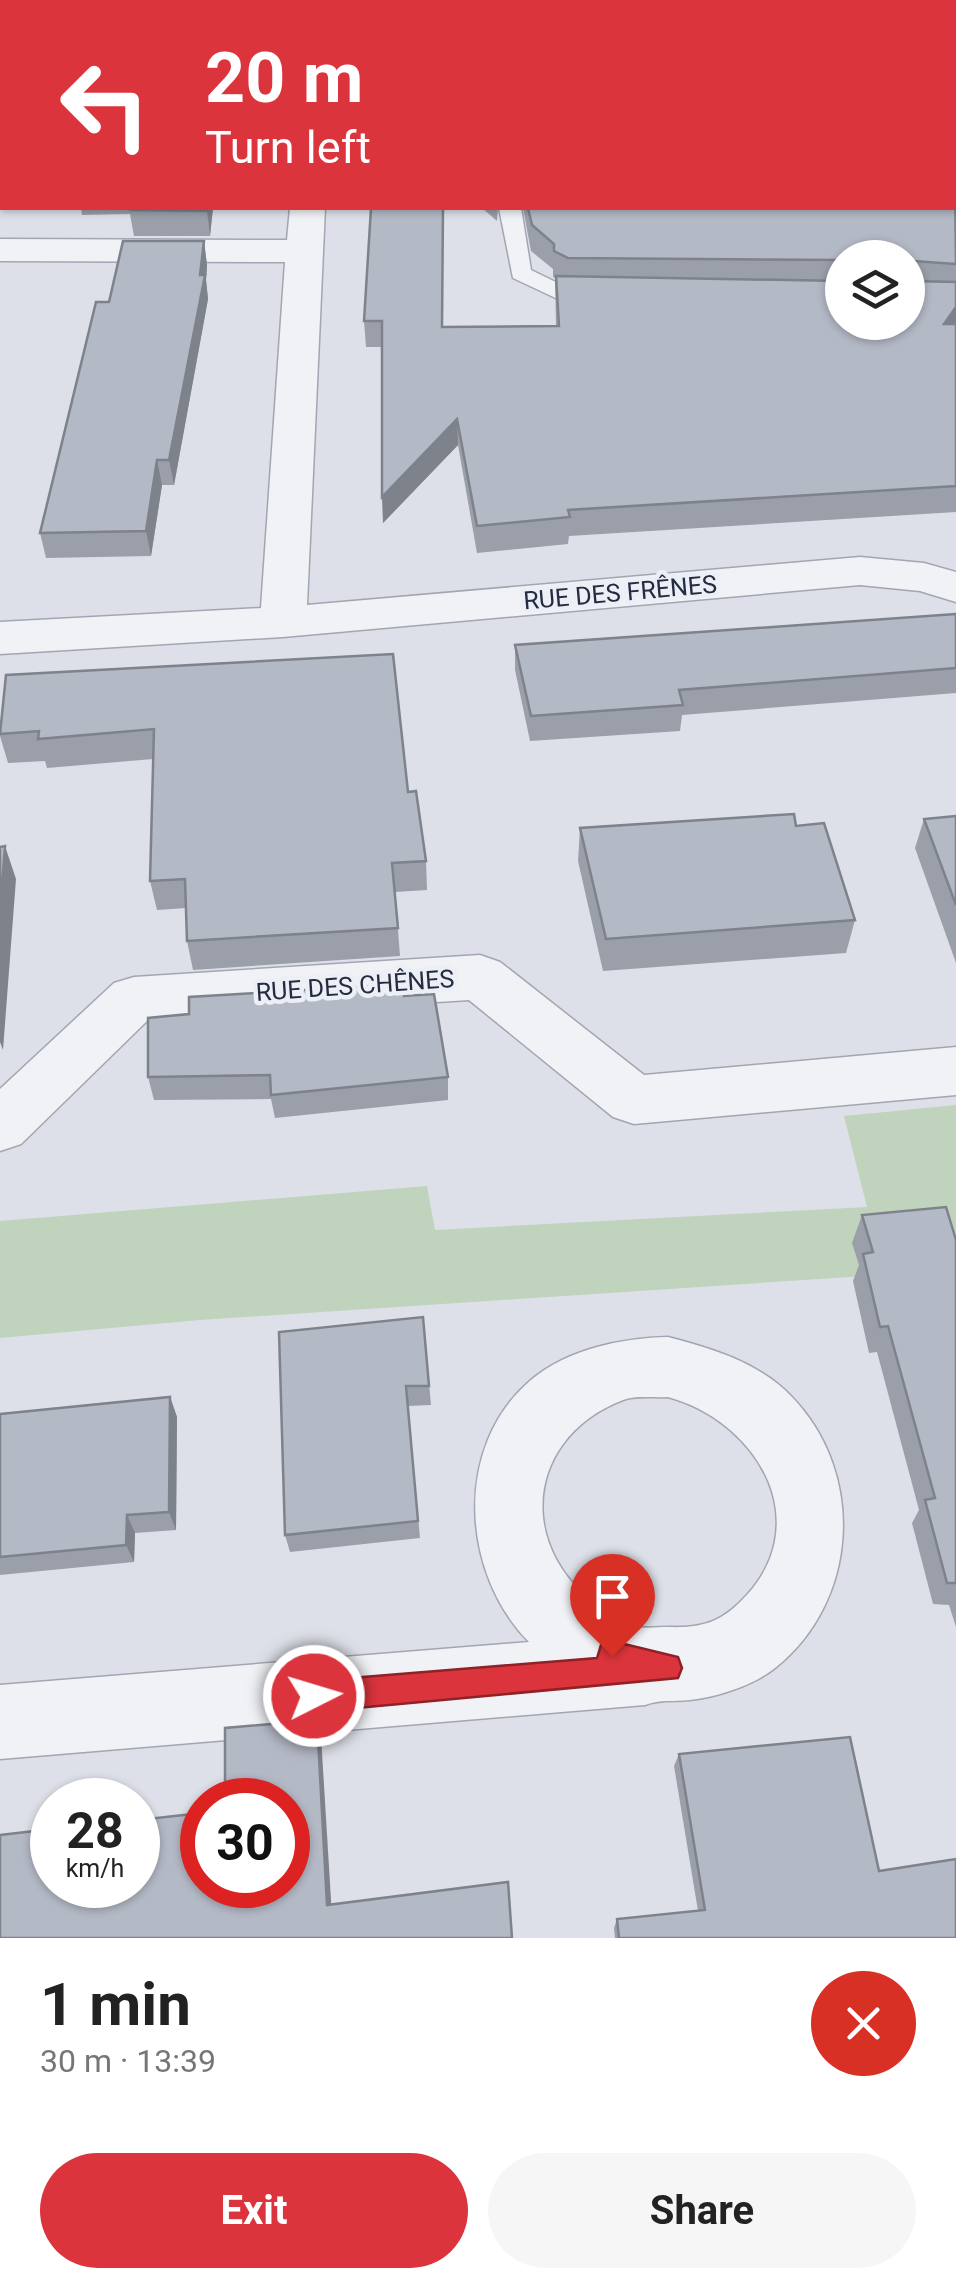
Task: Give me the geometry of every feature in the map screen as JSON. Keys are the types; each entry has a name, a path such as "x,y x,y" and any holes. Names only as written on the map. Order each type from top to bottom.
{"street":[{"path":"282,622 307,210"},
{"path":"0,250 302,251"},
{"name":"RUE DES FRÊNES","path":"0,638 282,622 860,571 924,577 956,586"},
{"name":"RUE DES CHÊNES","path":"0,1126 134,999 480,977 634,1100 956,1071"},
{"path":"0,1722 667,1668 722,1658 752,1642 789,1603 808,1559 810,1506 798,1463 768,1418 746,1399 698,1375 668,1367 618,1368 564,1390 530,1426 508,1475 506,1527 522,1578 562,1628 612,1656 667,1668"}],"lane":[{"path":"510,210 521,273 562,294 614,294"}],"green space":[{"path":"956,1105 956,1270 200,1320 0,1338 0,1221 427,1186 435,1230 867,1207 844,1116"}],"building":[{"path":"371,210 443,210 442,327 559,326 556,276 825,281 825,340 925,340 925,281 956,282 956,307 944,324 956,324 956,486 568,510 570,517 477,526 457,419 382,497 382,321 364,321"},
{"path":"528,210 955,210 956,264 925,262 925,240 825,240 825,260 568,258 554,251 554,244 532,225"},
{"path":"123,241 204,241 200,275 205,275 169,460 157,460 146,531 40,533 96,302 109,302"},
{"path":"956,614 956,668 679,690 683,705 531,716 515,645"},
{"path":"393,654 408,792 416,791 426,861 392,863 398,928 187,941 185,879 150,881 154,729 38,739 39,731 0,734 6,675"},
{"path":"794,814 796,826 824,823 855,920 606,939 580,828"},
{"path":"956,816 956,905 924,819"},
{"path":"5,846 0,911 0,847"},
{"path":"403,984 404,996 434,994 448,1077 271,1095 270,1075 148,1077 148,1018 189,1014 189,997"},
{"path":"946,1207 956,1240 956,1583 947,1583 925,1500 935,1498 888,1326 880,1327 863,1254 873,1252 862,1215"},
{"path":"423,1317 429,1386 406,1386 418,1521 285,1535 279,1332"},
{"path":"170,1397 169,1512 127,1515 126,1545 0,1557 0,1414"},
{"path":"317,1720 327,1905 508,1882 512,1938 0,1938 0,1835 30,1832 30,1908 160,1908 160,1818 180,1815 180,1908 310,1908 310,1778 225,1778 225,1728"},
{"path":"850,1737 879,1871 956,1859 956,1938 619,1938 617,1919 705,1910 679,1754"}],"route":[{"path":"314,1696 667,1668 612,1656"}]}
